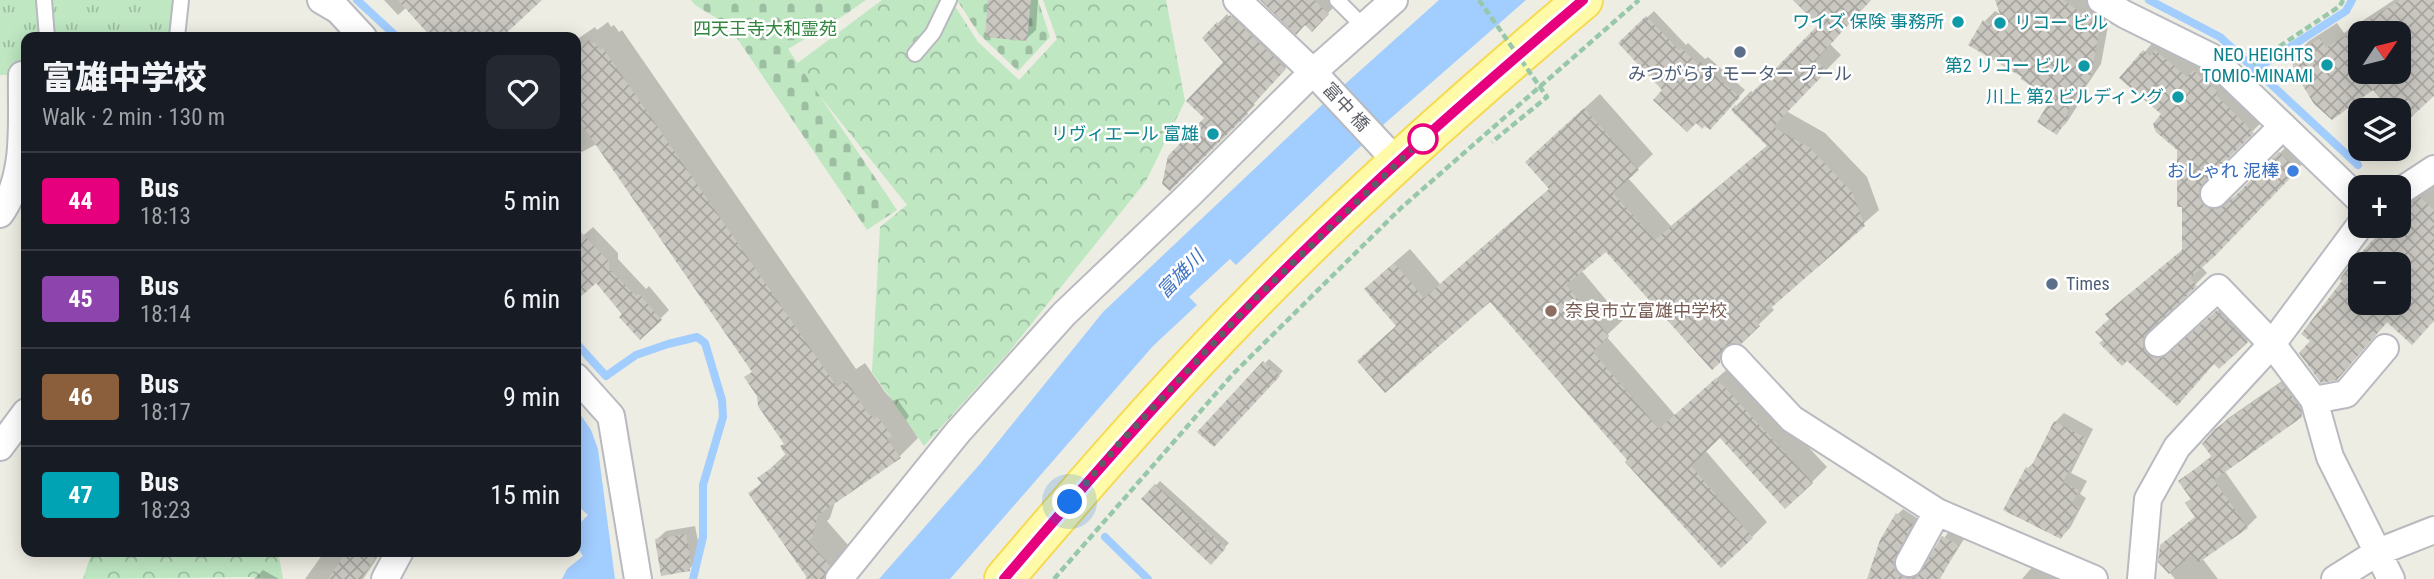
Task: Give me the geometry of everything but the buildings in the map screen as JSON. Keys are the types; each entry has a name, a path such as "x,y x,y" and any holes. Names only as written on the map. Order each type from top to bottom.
{"main road":[{"path":"1004,579 1119,444 1389,153 1496,73 1583,0"}],"street":[{"name":"富中 橋","path":"1237,0 1313,72 1389,153"},
{"path":"839,579 958,432 1064,314 1313,72 1394,0"},
{"path":"2101,0 2123,15 2211,57 2348,188"},
{"path":"334,3 359,32"},
{"path":"0,214 7,204 16,166 21,107"},
{"path":"2214,194 2283,126"},
{"path":"2411,185 2432,173"},
{"path":"2141,579 2148,499 2177,447 2273,344 2351,238"},
{"path":"2158,343 2218,288 2273,344 2314,400 2330,457 2391,579"},
{"path":"2314,400 2346,394 2385,348"},
{"path":"1735,358 1791,419 1937,512 2094,579"},
{"path":"581,383 611,416 638,579"},
{"path":"0,447 21,419"},
{"path":"1909,563 1937,512"},
{"path":"2335,579 2378,552 2434,530"},
{"path":"379,575 395,557"}],"lane":[{"path":"44,0 47,32"},
{"path":"178,32 181,0"},
{"path":"915,54 933,33 949,0"},
{"path":"1337,0 1364,27"},
{"path":"379,575 387,557"}],"path":[{"path":"1479,0 1546,97 1492,142"},
{"path":"1054,579 1233,374 1401,208 1639,0"},
{"path":"2232,77 2340,6 2343,0"}],"green space":[{"path":"0,0 189,0 183,32 21,32 21,75 0,75"},
{"name":"四天王寺大和霊苑","path":"691,0 866,0 788,49 897,210 867,230 728,25"},
{"path":"882,0 951,0 978,42 1019,80 1057,39 1043,0 1166,0 1185,101 1146,181 1008,353 924,446 872,372 880,227 907,205 795,65"},
{"path":"957,0 1038,0 1050,37 1018,71 979,34"},
{"path":"90,557 279,557 283,579 248,577 83,579"}],"water":[{"name":"富雄川","path":"1439,0 1526,0 1383,125 1236,265 1230,259 1189,297 1197,305 1153,346 950,579 879,579 980,464 1103,312 1325,102"},
{"path":"581,415 591,430 598,449 615,579 562,579 567,569 583,556 581,522 588,515 581,509"}],"waterway":[{"path":"357,0 392,32"},
{"path":"2149,0 2220,37 2358,165"},
{"path":"2256,69 2346,11 2352,0"},
{"path":"581,348 606,376 636,355 668,344 697,337 705,343 722,400 723,417 703,485 703,537 693,579"},
{"path":"1105,537 1148,579"}],"bus line":[{"name":"44","path":"1004,579 1119,444 1255,299 1496,73 1583,0"}],"place":[{"name":"ワイズ 保険 事務所","path":"1958,22"},
{"name":"リコー ビル","path":"2000,23"},
{"name":"みつがらす モーター プール","path":"1740,52"},
{"name":"NEO HEIGHTS TOMIO-MINAMI","path":"2327,65"},
{"name":"第2 リコー ビル","path":"2084,66"},
{"name":"川上 第2 ビルディング","path":"2178,97"},
{"name":"リヴィエール 富雄","path":"1213,134"},
{"name":"おしゃれ 泥棒","path":"2293,171"},
{"name":"Times","path":"2052,284"},
{"name":"奈良市立富雄中学校","path":"1551,311"}],"route":[{"path":"1070,502 1119,444 1255,299 1423,139"}]}
